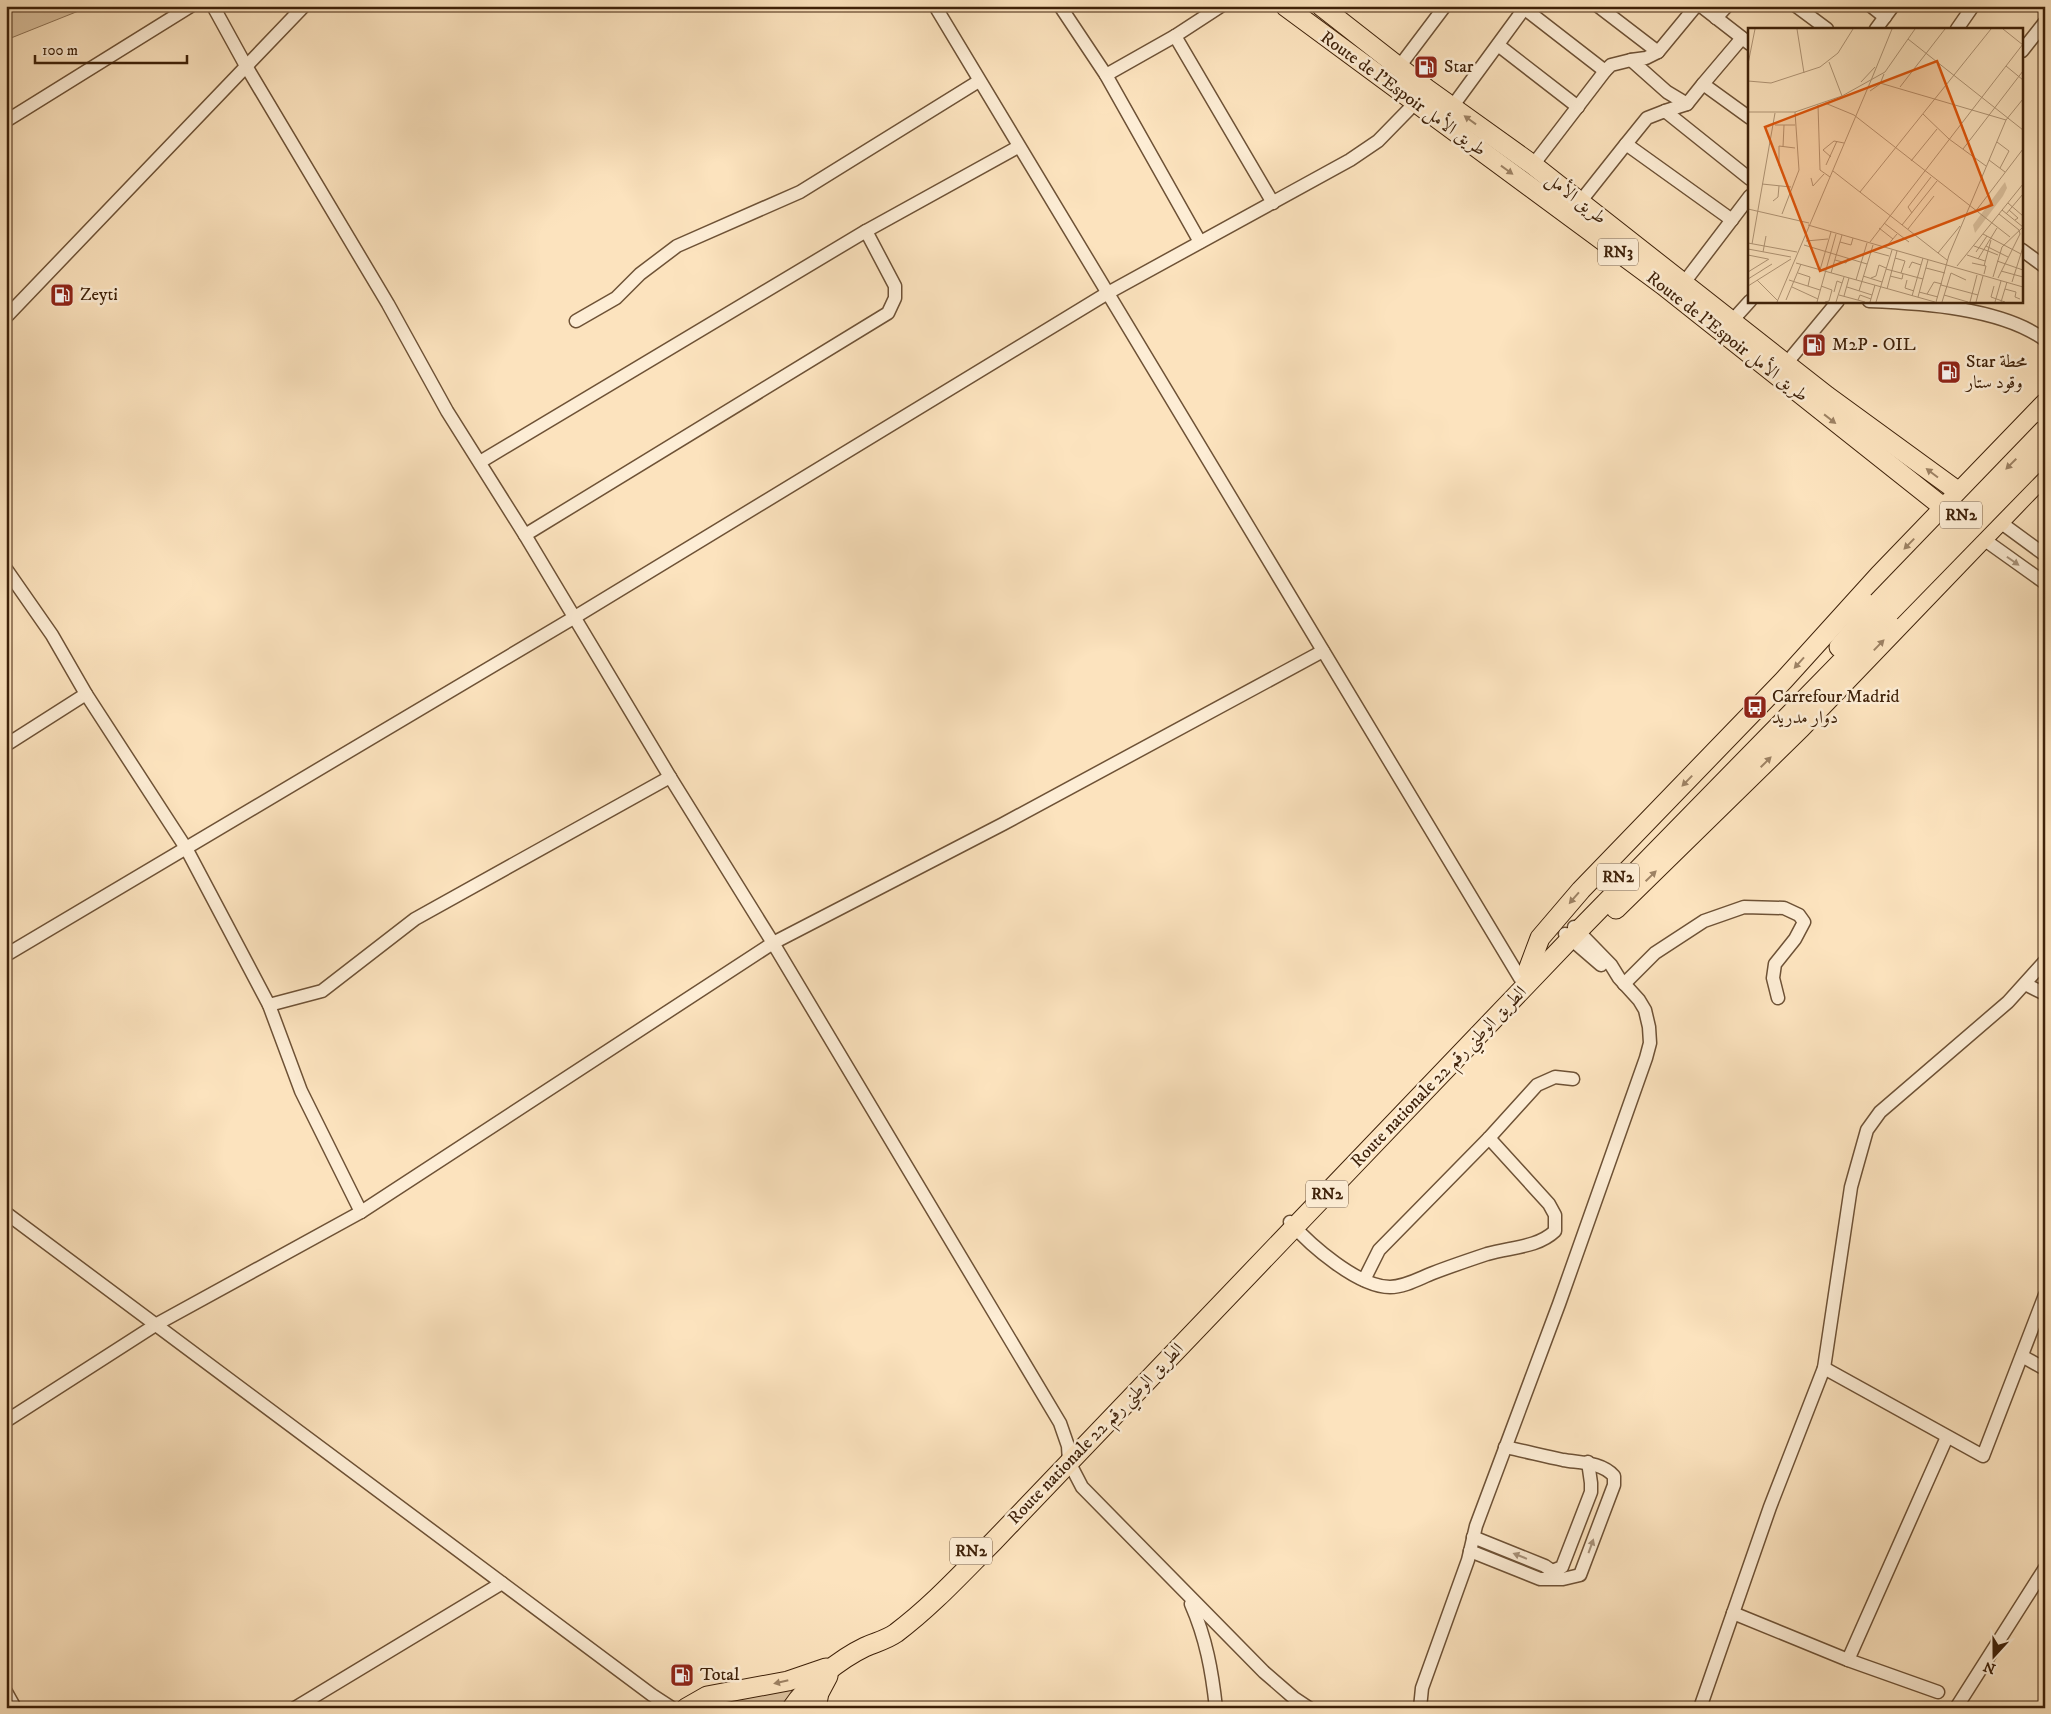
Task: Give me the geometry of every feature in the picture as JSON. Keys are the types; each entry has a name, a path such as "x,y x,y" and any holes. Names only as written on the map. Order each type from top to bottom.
{"highway":[{"name":"Route de l’Espoir طريق الأمل","path":"1285,6 1422,96 1982,538"},
{"name":"طريق الأمل","path":"1321,6 1399,67 1422,96 1452,107 1533,165 1785,365 1827,396"},
{"name":"Route de l’Espoir طريق الأمل","path":"1827,396 2000,522"},
{"path":"1524,974 1540,938 1581,890 1764,701 1879,575 2045,403"},
{"name":"RN2","path":"1884,607 2045,429"},
{"name":"RN2","path":"1884,607 2045,453"},
{"path":"1574,931 1597,922 1617,908 1658,870 1801,728 2045,474"},
{"name":"Route nationale 22 الطريق الوطني رقم","path":"840,1663 865,1647 882,1641 930,1606 1068,1454 1292,1224 1884,607"},
{"name":"Route nationale 22 الطريق الوطني رقم","path":"1292,1224 1524,974 1574,931"},
{"path":"816,1708 823,1683 840,1663"},
{"name":"RN2","path":"686,1708 707,1696 725,1691 788,1681 840,1663"},
{"name":"RN2","path":"792,1708 813,1684 840,1663"}],"street":[{"path":"6,121 191,6"},
{"path":"213,6 246,66 388,304 447,411 525,535 670,777 773,943 1060,1423 1068,1454 1082,1488 1188,1597 1281,1688 1309,1708"},
{"path":"6,317 304,6"},
{"path":"935,6 1106,294 1323,651 1524,974"},
{"path":"1060,6 1106,75 1200,242"},
{"path":"1106,75 1175,36 1221,6"},
{"path":"1399,67 1445,6"},
{"path":"1598,6 1658,52"},
{"path":"1533,165 1611,65 1646,58 1658,52 1696,6"},
{"path":"1580,202 1647,118 1687,104 1703,84 1746,41 1701,6"},
{"path":"1716,18 1727,6"},
{"path":"1796,6 1826,28"},
{"path":"1871,6 1885,17"},
{"path":"1877,28 1893,6"},
{"path":"1958,28 1973,6"},
{"path":"1452,107 1526,7 1606,70"},
{"path":"2024,48 2045,22"},
{"path":"1175,36 1273,203"},
{"path":"1498,45 1578,107"},
{"path":"1631,60 1662,87 1687,104"},
{"path":"576,321 616,298 640,274 677,246 800,192 979,81"},
{"path":"1703,84 1748,117"},
{"path":"6,955 575,617 1106,294 1350,160 1378,141 1422,96"},
{"path":"1665,111 1748,177"},
{"path":"1626,144 1732,220"},
{"path":"480,462 866,231 1018,147"},
{"path":"1682,284 1748,199"},
{"path":"525,535 888,313 896,298 895,286 866,231"},
{"path":"2024,251 2045,267"},
{"path":"1731,322 1749,302"},
{"path":"1785,365 1837,302"},
{"path":"1908,302 1971,311 1991,316 2031,330 2045,340"},
{"name":"Route de l’Espoir طريق الأمل","path":"2000,522 2045,555"},
{"name":"Route de l’Espoir طريق الأمل","path":"1982,538 2045,583"},
{"path":"6,569 52,635 86,694 186,848 269,1005 301,1091 361,1212"},
{"path":"6,1421 157,1324 361,1212 773,943 1003,824 1323,651"},
{"path":"6,745 86,694"},
{"path":"269,1005 322,991 415,919 670,777"},
{"path":"1622,981 1655,953 1704,921 1744,907 1784,908 1800,915 1804,922 1795,939 1775,964 1773,978 1778,998"},
{"path":"1420,1708 1422,1688 1470,1551 1473,1537 1556,1312 1650,1043 1645,1010 1639,1000 1622,981 1608,972 1574,931"},
{"path":"1700,1708 1770,1507 1824,1368 1850,1187 1867,1130 1880,1112 2008,1002 2045,961"},
{"path":"2024,984 2045,994"},
{"path":"1364,1280 1379,1250 1489,1138 1537,1085 1556,1076 1573,1079"},
{"path":"1292,1224 1314,1245 1352,1275 1390,1287 1406,1284 1476,1258 1543,1240 1554,1231 1555,1214 1549,1204 1489,1138"},
{"path":"6,1213 672,1708"},
{"path":"1824,1368 1983,1456 2045,1295"},
{"path":"2022,1356 2045,1368"},
{"path":"1848,1660 1947,1437"},
{"path":"1470,1551 1540,1579 1563,1579 1580,1575 1614,1485 1614,1476 1608,1470 1588,1462 1564,1460 1505,1447"},
{"path":"1552,1571 1562,1567 1591,1492 1592,1483 1588,1462"},
{"path":"1473,1537 1544,1566 1563,1579"},
{"path":"1956,1708 2045,1568"},
{"path":"295,1708 502,1583"},
{"path":"1188,1597 1206,1641 1216,1708"},
{"path":"1732,1613 1848,1660 1938,1692"},
{"path":"6,1692 15,1708"}],"shaded area":[{"path":"6,6 91,6 6,40"},
{"path":"801,1684 781,1708 702,1708 719,1701 765,1695"}],"place":[{"name":"Star","path":"1426,67"},
{"name":"Zeyti","path":"62,295"},
{"name":"M2P - OIL","path":"1814,345"},
{"name":"Star محطة وقود ستار","path":"1949,372"},
{"name":"Carrefour Madrid دوار مدريد","path":"1755,707"},
{"name":"Total","path":"682,1675"}]}
